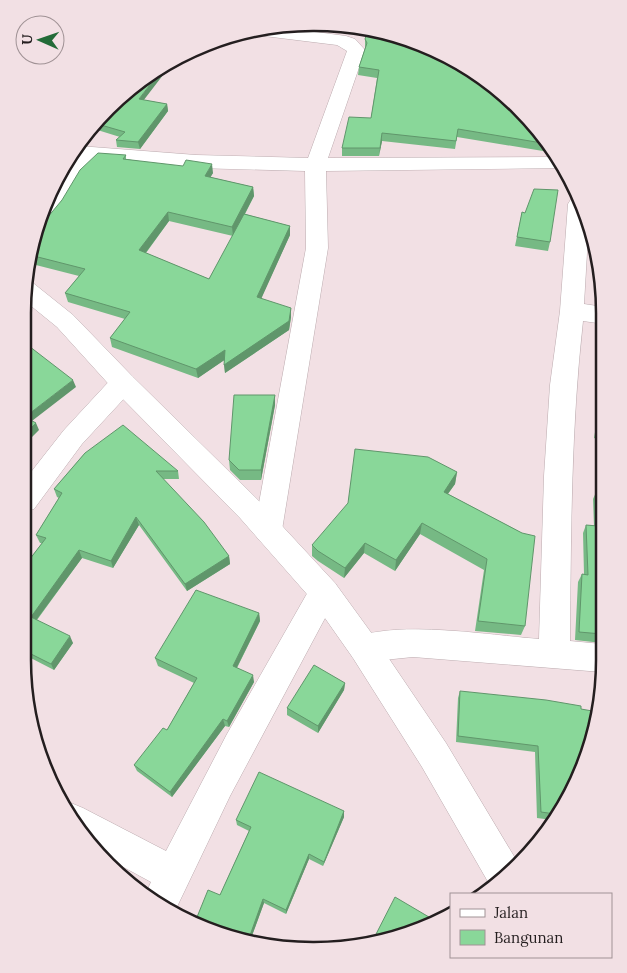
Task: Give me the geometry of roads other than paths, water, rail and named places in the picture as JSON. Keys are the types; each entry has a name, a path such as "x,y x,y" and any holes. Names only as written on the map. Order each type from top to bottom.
{"street":[{"path":"268,530 316,248 315,166 356,50 350,43 301,32"},
{"path":"83,152 315,166 552,163"},
{"path":"53,206 77,160"},
{"path":"554,653 558,476 563,385 572,310 579,218"},
{"path":"32,295 65,321 123,383 268,530 324,592 364,648 434,755 502,870"},
{"path":"572,310 596,314"},
{"path":"31,492 73,437 123,383"},
{"path":"94,836 167,888 259,710 324,592"},
{"path":"364,648 414,643 596,657"}]}
